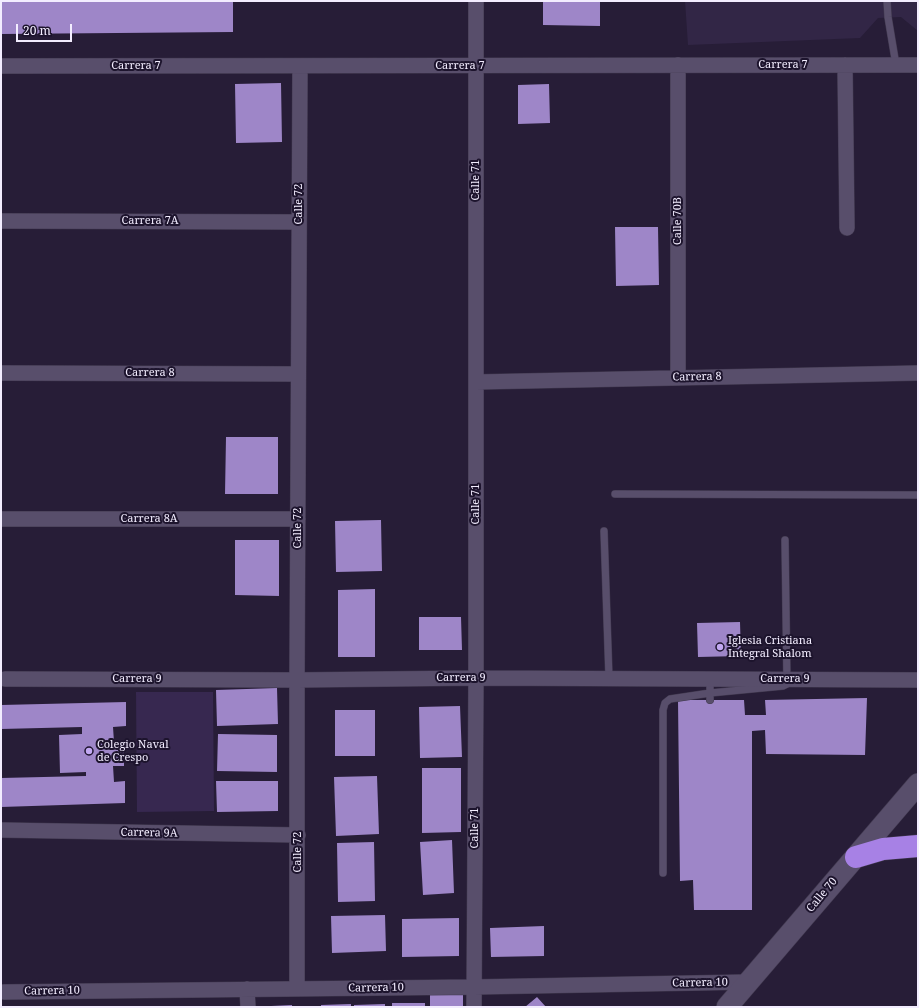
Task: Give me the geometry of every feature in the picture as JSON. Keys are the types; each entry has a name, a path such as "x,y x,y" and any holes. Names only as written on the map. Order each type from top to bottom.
{"highway":[{"path":"856,857 883,849 918,846"}],"main road":[{"name":"Calle 70","path":"727,1007 918,784"}],"street":[{"name":"Calle 71","path":"474,1007 476,678 476,1"},
{"name":"Calle 70B","path":"678,65 678,378"},
{"path":"845,65 847,228"},
{"name":"Carrera 7","path":"1,66 918,65"},
{"name":"Calle 72","path":"297,989 300,66"},
{"name":"Carrera 7A","path":"1,221 299,222"},
{"name":"Carrera 8","path":"1,373 298,374"},
{"name":"Carrera 8","path":"476,382 918,373"},
{"name":"Carrera 8A","path":"1,519 298,519"},
{"name":"Carrera 9","path":"5,679 297,680 609,678 710,691 788,680 918,680"},
{"name":"Carrera 9A","path":"1,830 298,835"},
{"name":"Carrera 10","path":"4,992 474,987 748,982"},
{"path":"247,989 248,1007"}],"lane":[{"path":"887,1 888,17 896,65"},
{"path":"615,494 918,495"},
{"path":"604,531 609,678"},
{"path":"785,540 788,680"},
{"path":"663,873 663,710 665,703 670,699 710,691"}],"shaded area":[{"path":"685,1 918,1 918,31 901,17 878,18 860,38 688,45"},
{"path":"136,692 213,692 214,811 137,812"}],"building":[{"path":"1,1 233,1 233,32 1,34"},
{"path":"543,1 600,1 600,26 543,25"},
{"path":"281,83 282,142 236,143 235,84"},
{"path":"549,84 550,123 518,124 518,85"},
{"path":"615,227 658,227 659,285 616,286"},
{"path":"226,437 278,437 278,494 225,494"},
{"path":"381,520 382,571 336,572 335,521"},
{"path":"235,540 279,540 279,596 235,595"},
{"path":"375,589 375,657 338,657 338,590"},
{"path":"419,617 461,617 462,650 419,650"},
{"path":"740,622 741,656 698,657 697,623"},
{"path":"277,688 278,724 217,726 216,690"},
{"path":"867,698 865,755 766,754 765,730 752,731 752,910 694,910 693,880 680,881 678,700 744,700 745,715 766,715 765,700"},
{"path":"126,702 126,726 113,727 114,742 124,742 124,766 113,766 114,782 125,781 125,803 1,807 1,778 86,776 86,772 60,773 59,735 82,734 82,727 1,729 1,705"},
{"path":"460,706 462,757 420,758 419,707"},
{"path":"335,710 375,710 375,756 335,756"},
{"path":"218,734 277,735 277,772 217,771"},
{"path":"422,768 461,768 461,832 422,833"},
{"path":"377,776 379,834 336,836 334,777"},
{"path":"216,781 278,781 278,811 217,812"},
{"path":"452,840 454,893 423,895 420,842"},
{"path":"374,842 375,901 338,902 337,843"},
{"path":"385,915 386,951 332,953 331,916"},
{"path":"459,918 459,956 402,957 402,919"},
{"path":"544,926 544,956 491,957 490,928"},
{"path":"430,994 463,994 463,1007 430,1007"},
{"path":"537,997 546,1007 525,1007"},
{"path":"392,1003 425,1003 425,1007 392,1007"},
{"path":"351,1004 351,1007 321,1007 321,1005"},
{"path":"385,1004 385,1007 354,1007 354,1005"},
{"path":"292,1005 292,1007 271,1007 271,1006"}],"place":[{"name":"Iglesia Cristiana Integral Shalom","path":"720,647"},
{"name":"Colegio Naval de Crespo","path":"89,751"}]}
